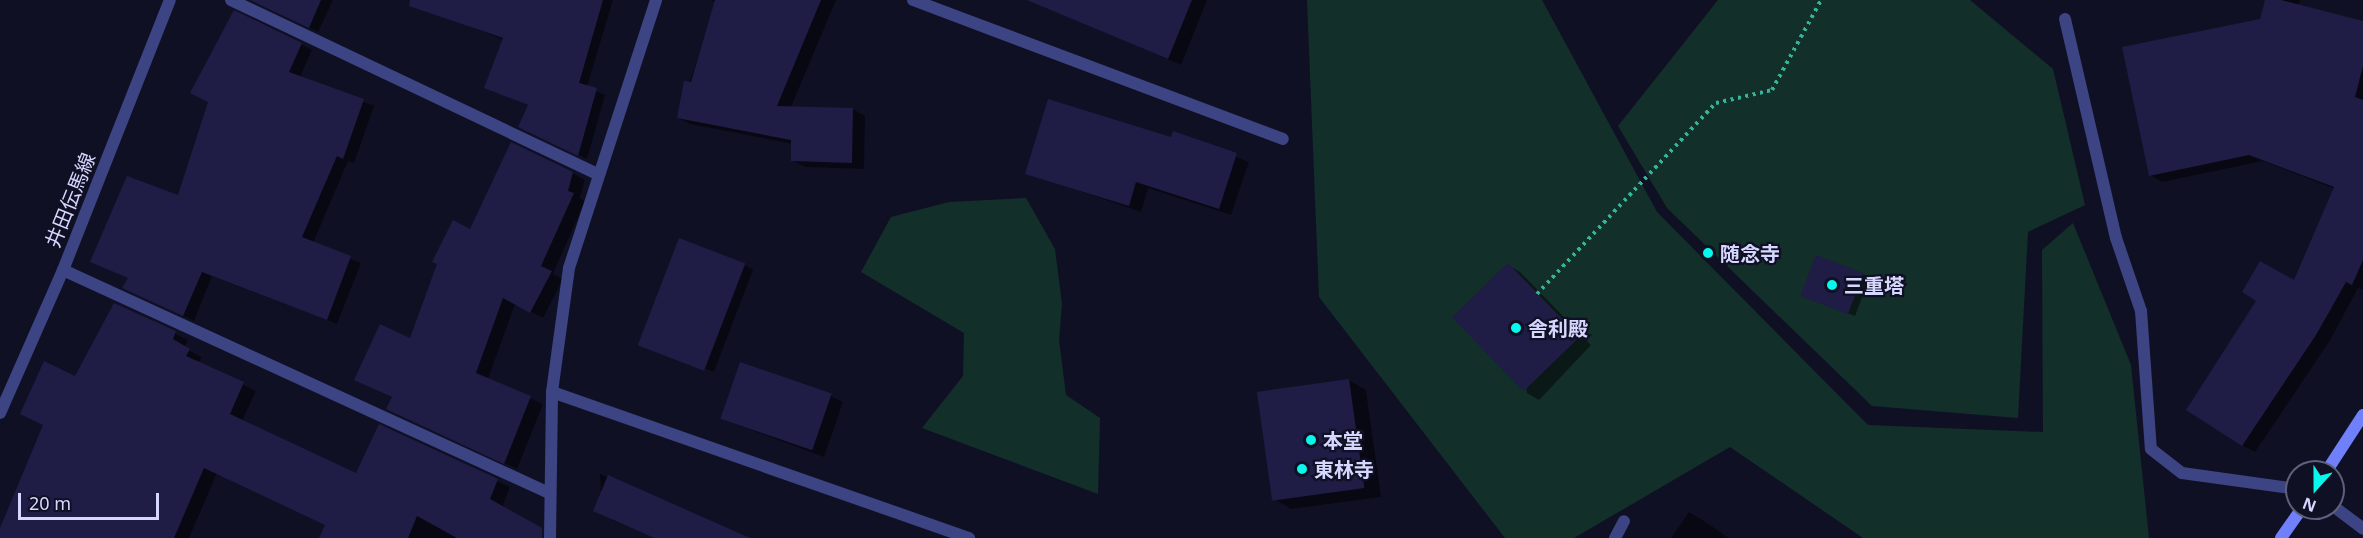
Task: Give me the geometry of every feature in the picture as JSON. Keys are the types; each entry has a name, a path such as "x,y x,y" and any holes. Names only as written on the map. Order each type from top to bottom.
{"main road":[{"path":"2334,460 2363,415"},
{"path":"2281,538 2294,520"}],"street":[{"name":"井田伝馬線","path":"0,413 63,270 170,0"},
{"path":"231,0 597,174"},
{"path":"550,538 552,392 569,268 597,174 656,0"},
{"path":"913,0 1283,139"},
{"path":"2065,19 2116,238 2140,311 2151,450 2182,473 2285,487"},
{"path":"63,270 549,493"},
{"path":"552,392 969,538"},
{"path":"2345,515 2363,529"},
{"path":"1615,538 1624,521"}],"path":[{"path":"1537,294 1716,103 1772,90 1821,0"}],"green space":[{"path":"1307,0 1542,0 1657,212 1868,425 2043,432 2042,250 2073,223 2131,365 2149,538 1863,538 1730,447 1574,538 1505,538 1319,297"},
{"path":"1718,0 1970,0 2053,69 2085,205 2028,232 2018,418 1872,406 1667,208 1618,126"},
{"path":"1026,198 1055,249 1062,304 1059,340 1066,395 1100,418 1098,494 922,428 963,376 964,333 861,272 891,217 949,202"}],"building":[{"path":"250,0 321,0 309,28"},
{"path":"410,0 603,0 579,83 597,88 578,156 518,127 528,105 484,88 503,38 409,6"},
{"path":"715,0 821,0 777,106 853,108 852,163 791,161 791,140 677,118 684,81 691,82"},
{"path":"1027,0 1192,0 1168,59"},
{"path":"2265,0 2281,0 2363,21 2363,66 2355,97 2363,100 2363,260 2352,285 2346,282 2316,335 2242,446 2186,410 2256,301 2242,292 2260,261 2294,280 2334,187 2249,155 2149,176 2122,47 2260,19"},
{"path":"234,10 302,43 289,72 364,99 343,159 337,156 302,237 351,256 327,320 202,272 183,316 122,288 128,278 90,262 127,176 178,195 208,102 190,93"},
{"path":"1048,99 1171,137 1173,131 1237,153 1219,209 1136,182 1129,206 1025,174"},
{"path":"511,142 573,172 568,191 574,193 541,266 552,271 530,313 503,298 476,373 531,396 504,464 386,409 392,397 354,380 380,324 410,338 437,264 432,262 453,220 470,229"},
{"path":"679,238 745,263 704,371 638,345"},
{"name":"三重塔","path":"1816,255 1864,273 1848,314 1800,296"},
{"name":"舎利殿","path":"1508,263 1580,337 1523,391 1452,317"},
{"path":"114,303 176,331 173,339 190,349 186,356 244,382 230,414 356,473 379,424 498,479 490,499 542,528 542,538 457,538 417,516 408,538 319,538 325,525 204,468 174,538 0,538 0,528 43,425 20,414 44,361 75,376"},
{"path":"740,362 832,394 812,450 720,419"},
{"name":"本堂","path":"1349,379 1364,488 1272,501 1257,392"},
{"path":"608,475 750,538 654,538 593,511"}],"place":[{"name":"随念寺","path":"1708,253"},
{"name":"三重塔","path":"1832,285"},
{"name":"舎利殿","path":"1516,328"},
{"name":"本堂","path":"1311,440"},
{"name":"東林寺","path":"1302,469"}]}
